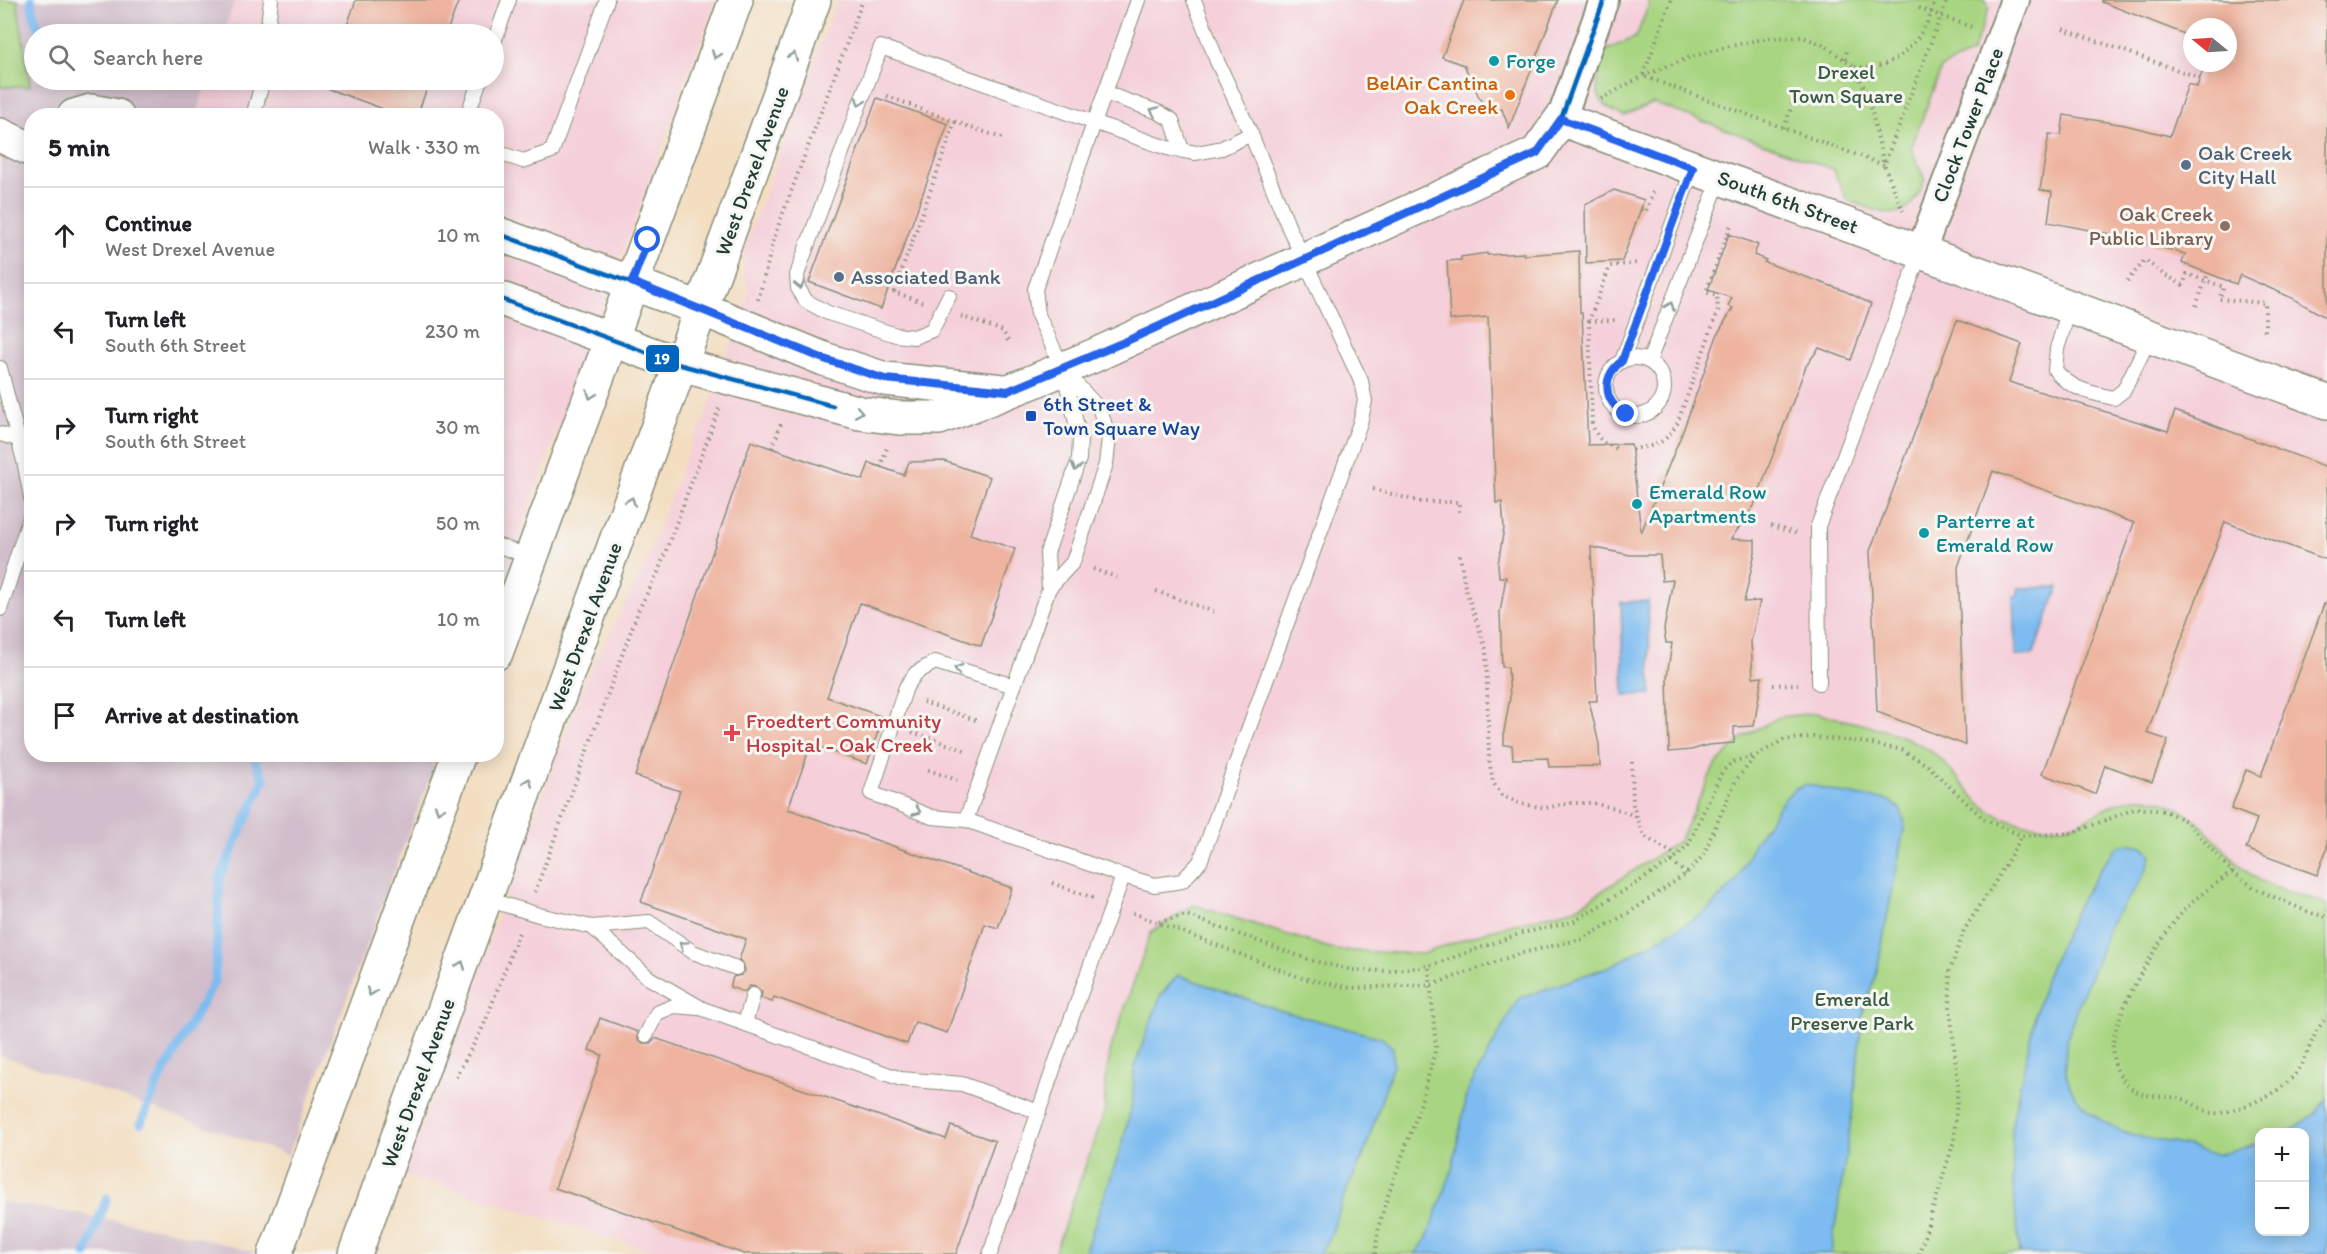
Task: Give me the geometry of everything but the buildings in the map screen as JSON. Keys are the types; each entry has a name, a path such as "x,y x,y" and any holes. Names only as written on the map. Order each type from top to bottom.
{"street":[{"path":"504,632 736,0"},
{"name":"West Drexel Avenue","path":"355,1254 814,0"},
{"path":"504,300 681,365 860,413 899,418 939,418 1063,369 1537,153 1561,119 1604,0"},
{"name":"Clock Tower Place","path":"1921,251 2015,0"},
{"name":"South 6th Street","path":"1561,119 2327,402"},
{"path":"0,134 24,128"},
{"path":"0,134 24,146"},
{"path":"504,236 632,282 824,359 885,379 1008,391"},
{"path":"275,1254 456,762"}],"lane":[{"path":"268,24 271,0"},
{"path":"500,24 509,0"},
{"path":"504,155 523,161 552,152 608,0"},
{"path":"966,820 1049,588 1047,553 1079,459 1080,439 1063,369 1038,315 1035,289 1138,0"},
{"path":"1014,686 935,662 916,673 904,695 871,793 932,817 966,820 1123,876 1155,885 1182,881 1200,862 1360,423 1365,401 1360,381 1289,228 1251,134 1217,61 1194,0"},
{"path":"949,296 933,330 914,337 896,335 828,313 806,302 798,288 797,275 880,47 1167,148 1196,153 1222,148 1251,134"},
{"path":"255,108 260,90"},
{"path":"470,108 476,90"},
{"path":"1105,93 1158,112 1172,120 1182,150"},
{"path":"1622,361 1640,358 1649,361 1662,375 1663,394 1660,403 1645,414 1636,416 1618,410 1611,403 1606,384 1609,375 1622,361 1706,173"},
{"path":"1649,361 1706,173"},
{"path":"1819,682 1818,525 1921,251"},
{"path":"2070,306 2057,349 2055,370 2064,381 2092,394 2114,398 2124,390 2150,336"},
{"path":"0,368 24,466"},
{"path":"1049,588 1073,562 1106,464 1109,438 1100,410 1063,369"},
{"path":"0,434 18,439"},
{"path":"0,609 24,536"},
{"path":"504,548 532,557"},
{"path":"990,1254 1123,876"},
{"path":"486,899 539,915 592,927 649,922 693,952 736,968"},
{"path":"592,927 649,978 703,1009 901,1079 962,1084 1039,1112"},
{"path":"745,1023 753,995"},
{"path":"646,1035 657,1013 674,1006 703,1009"}],"path":[{"path":"762,287 776,232 863,0"},
{"path":"1643,76 1671,0"},
{"path":"1856,67 1878,66 1906,51 1923,32 1935,0"},
{"path":"1884,165 1947,0"},
{"path":"1919,9 1978,30"},
{"path":"2063,28 2200,78"},
{"path":"1600,99 1643,76 1688,58 1730,46 1768,38 1803,37 1822,44 1856,67 1869,99 1884,165 1904,212"},
{"path":"1845,59 1847,50"},
{"path":"1643,76 1884,165"},
{"path":"886,96 1005,139"},
{"path":"1784,128 1794,100"},
{"path":"924,303 894,292 956,122"},
{"path":"1641,209 1646,211 1653,192"},
{"path":"1632,449 1655,446 1669,436 1677,424 1718,311 1717,296 1706,292 1732,222"},
{"path":"2127,281 2145,260 2163,274 2183,285 2187,274 2224,287 2219,300 2265,303 2265,332"},
{"path":"2196,306 2208,273"},
{"path":"955,313 1003,330 1008,341"},
{"path":"772,448 782,420"},
{"path":"542,871 639,609 658,572 712,430"},
{"path":"880,467 889,443"},
{"path":"1373,489 1421,502 1459,502 1459,515"},
{"path":"1460,555 1465,587 1486,649 1489,759 1493,782 1503,795 1518,803 1546,808 1571,802 1593,803 1637,817"},
{"path":"1087,567 1119,578"},
{"path":"1156,591 1215,612"},
{"path":"904,695 998,729"},
{"path":"894,725 988,759"},
{"path":"1158,922 1186,915 1310,960 1353,970 1389,971 1429,966 1521,933 1573,922 1672,861 1688,845 1722,772 1732,762 1756,756 1783,740 1813,737 1862,742 1902,750 1927,765 1984,819 2022,836 2072,833 2137,808 2165,812 2186,821 2232,872 2256,888 2308,912 2327,916"},
{"path":"1133,912 1302,978 1351,988 1432,985 1518,954 1582,939 1627,914 1686,874 1702,856 1736,780 1756,756"},
{"path":"1632,762 1633,806 1644,836 1677,856"},
{"path":"928,770 978,787"},
{"path":"1919,1254 1954,1141 1958,1083 1950,1008 1950,971 1964,930 2022,836"},
{"path":"1672,861 1686,874"},
{"path":"2232,872 2204,892 2180,915 2147,964 2122,1011 2113,1044 2115,1068 2132,1090 2153,1096 2181,1098 2212,1113 2227,1113 2276,1091 2298,1071 2309,1046 2327,1017"},
{"path":"1052,883 1094,898"},
{"path":"1375,1254 1379,1225 1418,1113 1436,1048 1429,966"}],"shaded area":[{"path":"17,0 235,0 227,24 24,24 24,46"},
{"path":"235,0 716,0 504,577 504,108 199,108 204,90 504,90 504,24 227,24"},
{"name":"Drexel Town Square","path":"837,0 2327,0 2327,904 2259,880 2234,860 2209,831 2103,808 2078,822 2056,827 2019,823 2001,817 1981,805 1938,757 1912,741 1816,713 1779,717 1743,737 1714,767 1679,841 1576,908 1490,930 1422,954 1336,950 1194,905 1151,932 1111,1048 1105,1082 1105,1111 1054,1254 663,1254 404,1175 583,684 643,569 693,438 703,423 749,292 743,271 744,249"},
{"path":"24,86 24,90 204,90 199,108 24,108 24,762 435,762 288,1155 0,1055 0,87"},
{"path":"0,1202 76,1213 182,1233 254,1252 253,1254 0,1254"}],"green space":[{"path":"0,0 17,0 24,46 24,86 0,87"},
{"name":"Drexel Town Square","path":"1647,0 1985,0 1989,8 1972,53 1942,67 1911,148 1925,179 1911,205 1895,214 1874,210 1847,200 1833,169 1653,103 1624,116 1612,111 1599,97 1597,89 1599,71 1606,50 1636,37 1649,4"},
{"name":"Emerald Preserve Park","path":"1816,713 1880,729 1911,740 1925,748 1938,757 1985,807 2004,818 2022,823 2052,827 2071,825 2129,799 2147,798 2166,803 2196,820 2232,858 2259,880 2327,904 2327,1254 1054,1254 1105,1111 1105,1082 1111,1048 1151,932 1194,905 1336,950 1422,954 1490,930 1576,908 1679,841 1714,767 1743,737 1779,717"}],"water":[{"path":"2059,587 2033,655 2015,656 2013,596 2018,596 2018,588"},
{"path":"1648,601 1651,694 1624,695 1621,602"},
{"path":"1807,784 1841,793 1888,800 1900,809 1905,823 1877,971 1862,1016 1854,1101 1831,1254 1415,1254 1426,1240 1451,1173 1468,1090 1518,999 1616,964 1704,913 1736,882 1754,843 1781,803 1794,789"},
{"path":"2130,844 2143,846 2151,854 2141,881 2109,926 2068,1037 2065,1059 2067,1079 2076,1098 2093,1114 2118,1129 2137,1136 2184,1145 2212,1154 2226,1153 2255,1144 2255,1236 2309,1236 2309,1128 2295,1128 2315,1114 2327,1098 2327,1254 2020,1254 2013,1188 2012,1123 2035,1015 2047,974 2080,901 2117,847"},
{"path":"1178,975 1278,1010 1382,1038 1393,1048 1393,1065 1364,1154 1344,1196 1331,1236 1319,1254 1084,1254 1123,1142 1133,1099 1134,1070 1147,1031 1161,995"}],"waterway":[{"path":"31,0 37,24"},
{"path":"141,1123 158,1083 215,980 220,877 264,780 256,762"},
{"path":"86,1254 107,1198"}],"transit line":[{"name":"19","path":"504,236 702,309 824,359 885,379 1008,391 1129,340 1537,153 1561,119 1604,0"},
{"name":"19","path":"504,300 681,365 833,406"}],"place":[{"name":"Forge","path":"1494,61"},
{"name":"BelAir Cantina Oak Creek","path":"1510,95"},
{"name":"Oak Creek City Hall","path":"2186,165"},
{"name":"Oak Creek Public Library","path":"2225,226"},
{"name":"Associated Bank","path":"839,277"},
{"name":"6th Street & Town Square Way","path":"1031,416"},
{"name":"Emerald Row Apartments","path":"1637,504"},
{"name":"Parterre at Emerald Row","path":"1924,533"},
{"name":"Froedtert Community Hospital - Oak Creek","path":"732,733"}],"route":[{"path":"648,240 632,282 824,359 885,379 1008,391 1129,340 1537,153 1561,119 1693,168 1622,361 1614,367 1606,384 1611,403 1626,414"}]}
